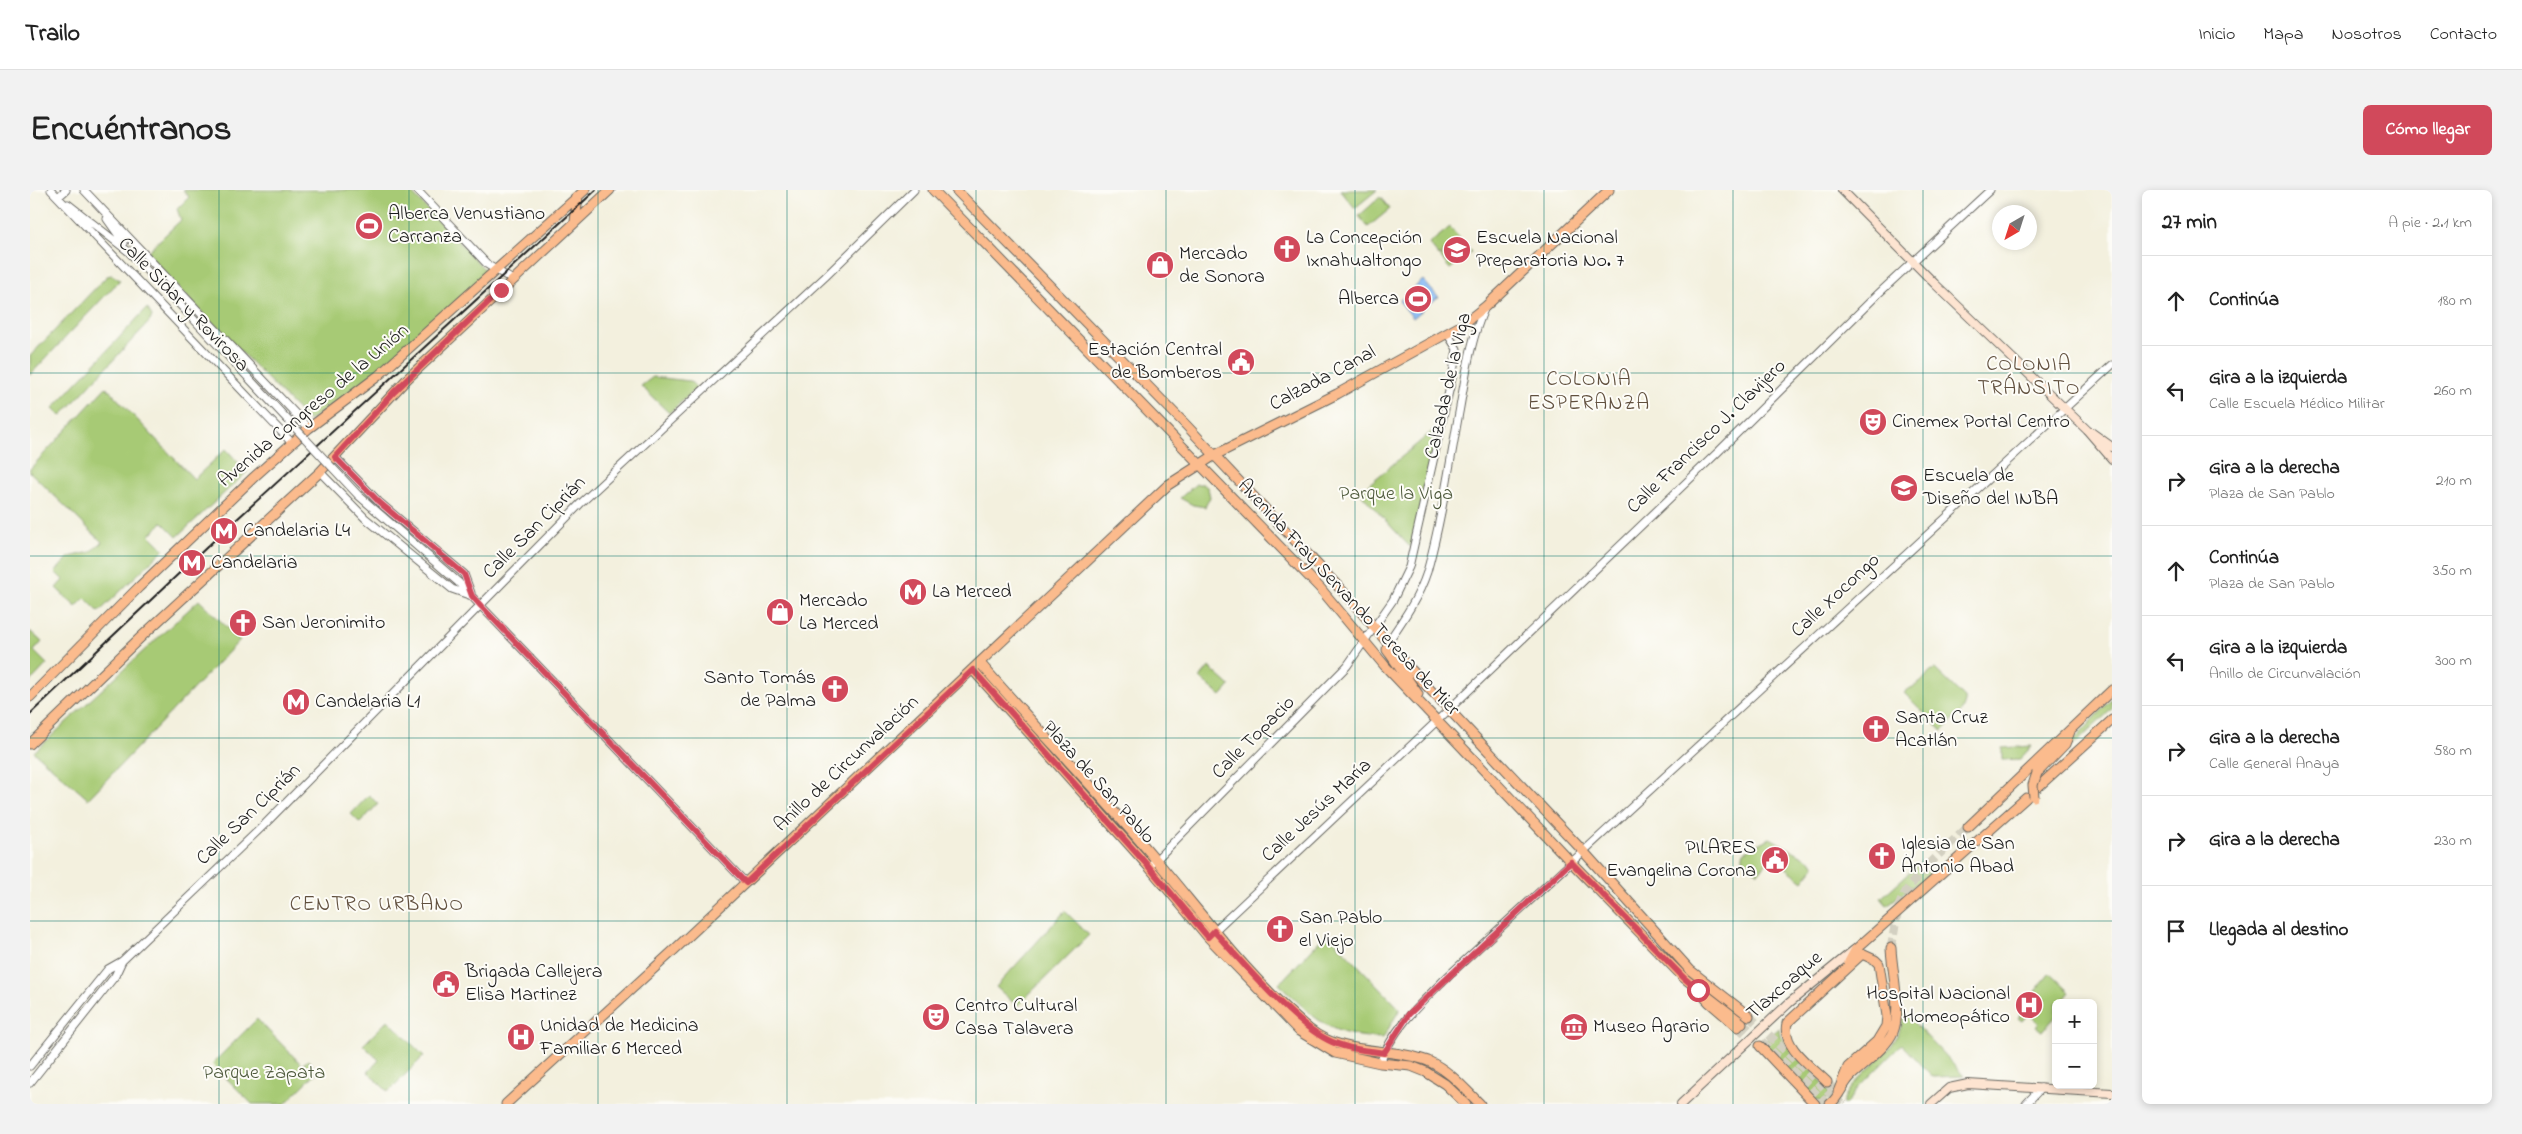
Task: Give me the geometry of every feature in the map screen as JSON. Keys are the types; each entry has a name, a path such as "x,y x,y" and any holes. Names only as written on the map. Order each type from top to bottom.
{"main road":[{"name":"Avenida Congreso de la Unión","path":"30,744 141,637 320,472 398,387 610,190"},
{"name":"Avenida Fray Servando Teresa de Mier","path":"933,190 1320,588 1365,642 1571,862 1708,1002 1740,1025"},
{"name":"Avenida Fray Servando Teresa de Mier","path":"956,190 1215,455 1583,851 1690,970 1749,1016"},
{"name":"Calzada de la Viga","path":"1447,333 1486,306 1609,190"},
{"path":"1842,190 2063,409 2087,430 2112,459"},
{"name":"Avenida Congreso de la Unión","path":"30,697 139,587 292,443 378,376 582,193"},
{"path":"575,222 582,193"},
{"name":"Calzada Canal","path":"1215,455 1337,394 1447,333"},
{"path":"2087,430 2105,440 2112,447"},
{"name":"Anillo de Circunvalación","path":"506,1104 746,883 1168,485 1215,455"},
{"path":"1388,642 1387,650 1438,720"},
{"name":"Plaza de San Pablo","path":"977,666 1156,860 1238,969 1306,1037 1336,1053 1380,1063 1412,1066 1445,1084 1466,1104"},
{"name":"Plaza de San Pablo","path":"977,666 1149,867 1211,934 1229,947 1297,1017 1318,1035 1345,1047 1413,1056 1438,1066 1480,1104"},
{"path":"1968,828 2112,690"},
{"path":"2038,787 2112,720"},
{"path":"1846,969 1856,949 2032,798 2036,773 2065,744 2072,727"},
{"path":"1229,947 1238,969"},
{"path":"1838,1092 1893,1033 1897,1015 1891,948"},
{"name":"Tlaxcoaque","path":"1681,1104 1789,1004 1856,949"},
{"path":"1828,1082 1788,1040 1786,1030 1791,1018 1862,954 1875,960 1878,964 1887,1016 1882,1035 1848,1067 1832,1103"},
{"path":"1760,1046 1815,1104"},
{"path":"1931,1104 1949,1088 1956,1085 2112,1093"}],"street":[{"name":"Calle Sidar y Rovirosa","path":"51,190 292,443"},
{"path":"66,190 61,200 75,208 129,252"},
{"name":"Calle Sidar y Rovirosa","path":"84,190 309,428"},
{"path":"417,190 496,270 513,280"},
{"name":"Calle San Ciprián","path":"30,1066 108,969 122,961 264,824 581,503 825,277 914,190"},
{"name":"Calle Francisco J. Clavijero","path":"1449,709 1990,190"},
{"path":"94,200 129,252"},
{"name":"Calle Sidar y Rovirosa","path":"129,252 358,495 472,596 746,883"},
{"name":"Calzada de la Viga","path":"1388,642 1420,590 1427,572 1443,498 1464,380 1476,332 1486,306"},
{"name":"Calzada de la Viga","path":"1375,627 1393,600 1409,567 1457,349 1447,333"},
{"name":"Calle Xocongo","path":"1380,1063 1384,1053 1409,1014 1571,862 2112,365"},
{"path":"335,457 379,502 464,574 472,596"},
{"path":"320,472 365,518 452,589 472,596"},
{"name":"Calle Topacio","path":"1149,867 1331,683 1375,627"},
{"name":"Calle Jesús María","path":"1211,934 1449,709"},
{"name":"Calle San Ciprián","path":"30,1082 115,976 122,961"},
{"path":"2026,1104 2041,1088"}],"green space":[{"path":"183,190 409,190 487,272 393,362 309,421 145,254 181,220 177,209 189,197"},
{"path":"1340,190 1377,190 1355,208"},
{"path":"1380,197 1390,209 1368,227 1359,216"},
{"path":"1450,227 1460,239 1439,256 1429,244"},
{"path":"1461,240 1471,252 1450,269 1440,257"},
{"path":"112,275 120,280 30,375 30,356 107,276"},
{"path":"147,308 152,316 150,321 61,416 53,408"},
{"path":"653,377 690,381 697,388 669,413 641,386"},
{"path":"106,387 194,479 226,449 247,472 177,537 162,522 150,535 164,549 99,612 85,598 76,607 56,588 63,580 55,572 69,557 91,552 102,542 30,472 30,469"},
{"name":"Parque la Viga","path":"1435,429 1438,431 1411,546 1409,546 1363,496 1361,491"},
{"path":"1196,484 1203,484 1208,488 1210,497 1205,507 1193,505 1180,498"},
{"path":"199,600 240,640 88,799 34,752"},
{"path":"30,631 42,642 34,651 47,664 30,682"},
{"path":"1209,667 1230,686 1221,696 1200,678"},
{"path":"1935,669 1965,698 1961,712 1942,731 1904,693 1920,683 1929,672"},
{"path":"2112,699 2112,709 2073,746 2071,744"},
{"path":"2032,746 2020,759 2002,760 2002,748"},
{"path":"369,795 378,804 360,823 351,814"},
{"path":"1770,838 1812,861 1815,866 1803,881 1771,856 1758,873 1742,859 1744,852"},
{"path":"1922,861 1931,873 1887,905 1881,898"},
{"path":"1065,911 1089,935 1017,1006 996,987"},
{"path":"1327,933 1400,1009 1383,1038 1348,1034 1324,1024 1279,984"},
{"path":"2050,973 2070,992 2064,999 2052,999 2052,1021 2043,1031 2036,1027 2039,1023 2028,1014 2022,1021 2018,1018 2035,999 2031,996"},
{"path":"1902,1010 1964,1076 1933,1077 1902,1044 1857,1089 1846,1104 1842,1104 1848,1091 1857,1080 1878,1060 1896,1038 1901,1025"},
{"name":"Parque Zapata","path":"257,1019 302,1065 308,1060 318,1071 285,1104 252,1104 212,1064"},
{"path":"388,1020 424,1056 388,1092 368,1072 379,1060 363,1045"},
{"path":"1779,1028 1780,1036 1785,1043 1830,1090 1828,1097 1822,1102 1810,1096 1798,1080 1762,1044"}],"water":[{"name":"Alberca","path":"1423,280 1438,297 1413,318 1399,301"}],"tunnel":[{"path":"1891,948 1902,898 1928,865 1968,827"},
{"path":"1749,1016 1841,1104"},
{"path":"1742,1023 1827,1104"},
{"path":"1738,1027 1760,1046"},
{"path":"1827,1082 1844,1104"}],"railway":[{"path":"30,714 224,531 596,190"}],"place":[{"name":"Alberca Venustiano Carranza","path":"369,226"},
{"name":"La Concepción Ixnahualtongo","path":"1287,249"},
{"name":"Escuela Nacional Preparatoria No. 7","path":"1457,250"},
{"name":"Mercado de Sonora","path":"1160,265"},
{"name":"Alberca","path":"1418,299"},
{"name":"Estación Central de Bomberos","path":"1241,362"},
{"name":"Cinemex Portal Centro","path":"1873,422"},
{"name":"Escuela de Diseño del INBA","path":"1904,488"},
{"name":"Candelaria L4","path":"224,531"},
{"name":"Candelaria","path":"192,563"},
{"name":"La Merced","path":"913,592"},
{"name":"Mercado La Merced","path":"780,612"},
{"name":"San Jeronimito","path":"243,623"},
{"name":"Santo Tomás de Palma","path":"835,689"},
{"name":"Candelaria L1","path":"296,702"},
{"name":"Santa Cruz Acatlán","path":"1876,729"},
{"name":"Iglesia de San Antonio Abad","path":"1882,856"},
{"name":"PILARES Evangelina Corona","path":"1775,860"},
{"name":"San Pablo el Viejo","path":"1280,929"},
{"name":"Brigada Callejera Elisa Martinez","path":"446,984"},
{"name":"Hospital Nacional Homeopático","path":"2029,1005"},
{"name":"Centro Cultural Casa Talavera","path":"936,1017"},
{"name":"Museo Agrario","path":"1574,1027"},
{"name":"Unidad de Medicina Familiar 6 Merced","path":"521,1037"}],"district":[{"name":"COLONIA TRÁNSITO","path":"2029,377"},
{"name":"COLONIA ESPERANZA","path":"1589,392"},
{"name":"CENTRO URBANO","path":"377,905"}],"route":[{"path":"501,290 394,392 335,457 379,502 464,574 472,596 481,606 746,883 973,670 1149,867 1208,937 1214,931 1310,1030 1327,1040 1345,1047 1384,1053 1409,1014 1571,862 1698,990"}]}
